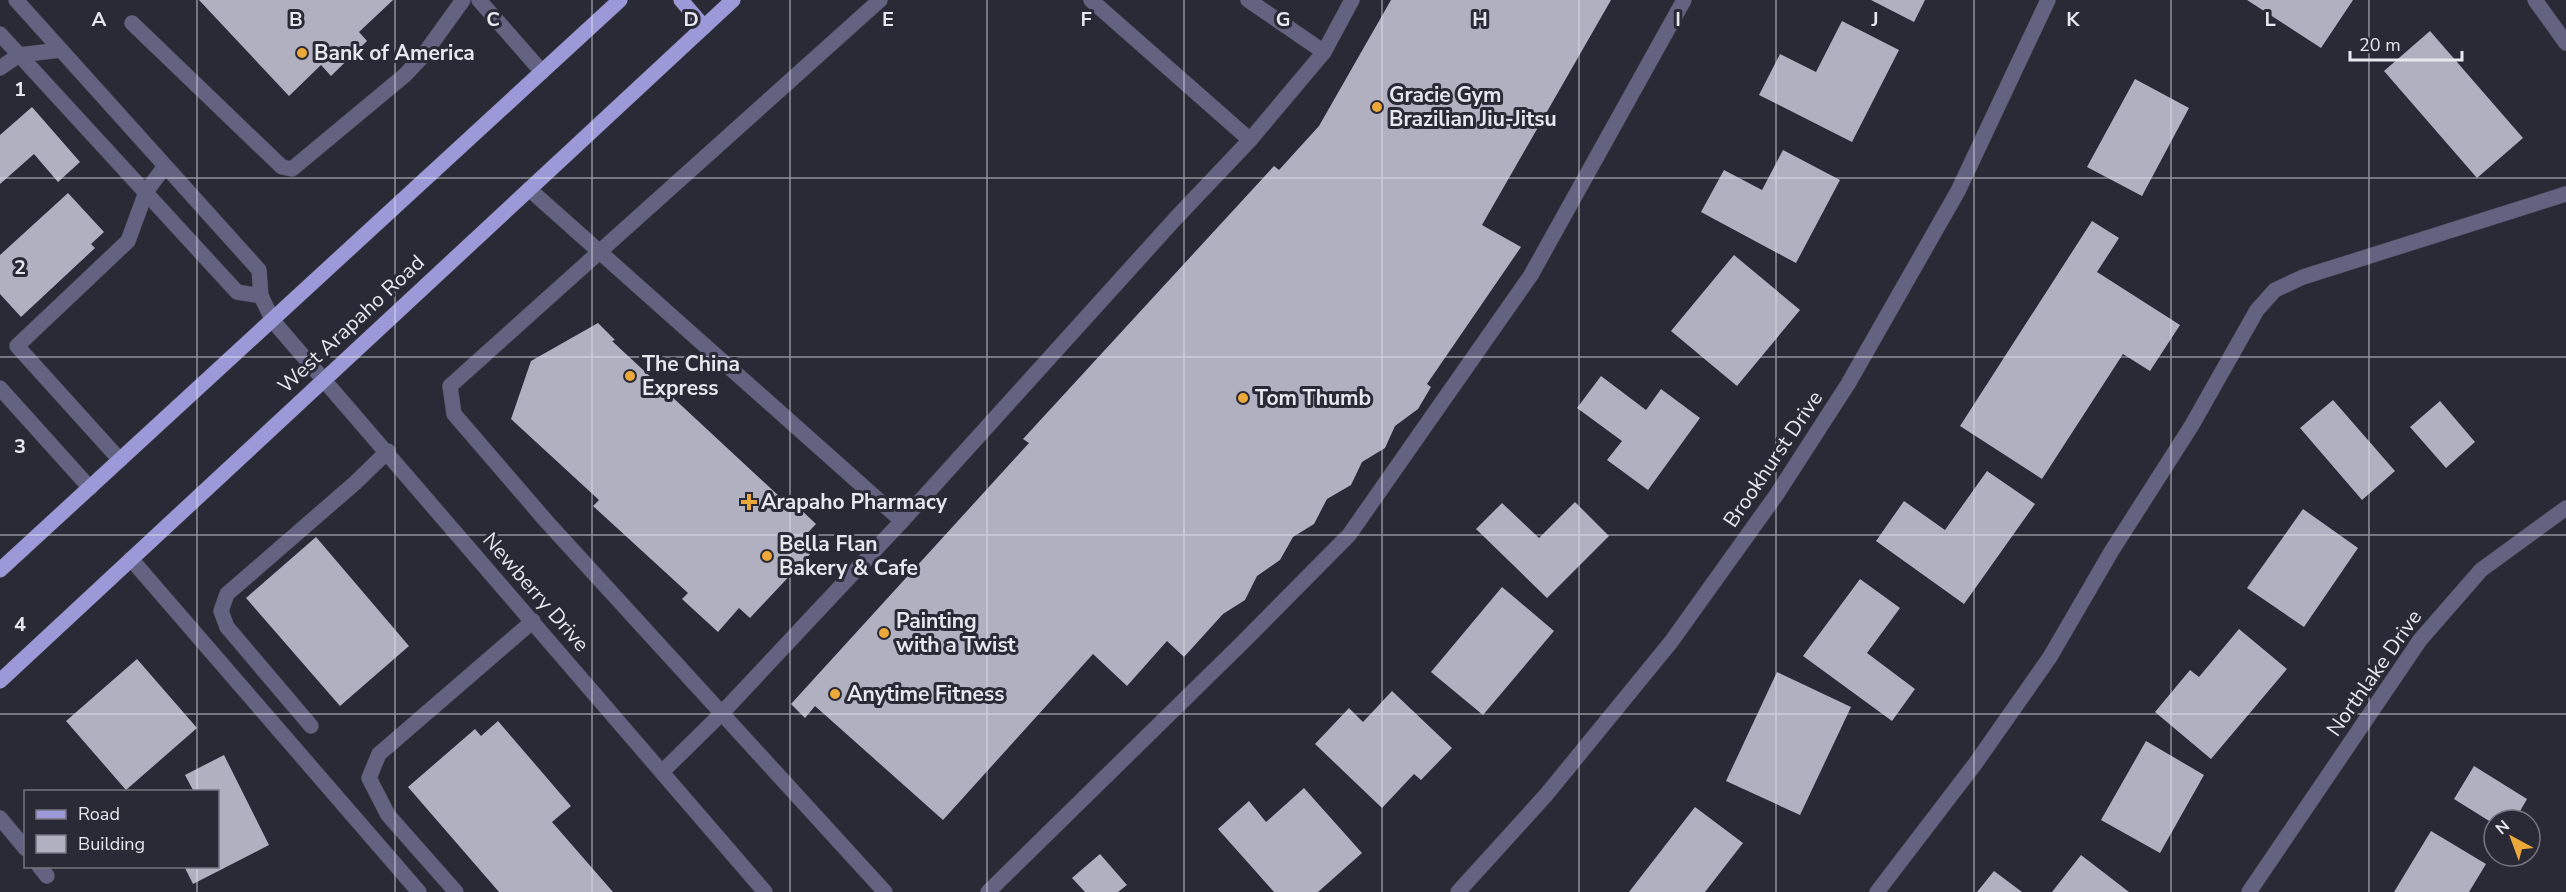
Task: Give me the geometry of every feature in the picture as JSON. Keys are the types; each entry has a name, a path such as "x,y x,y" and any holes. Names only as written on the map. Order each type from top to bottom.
{"main road":[{"path":"0,570 620,0"},
{"path":"681,0 704,27"},
{"name":"West Arapaho Road","path":"0,681 732,0"}],"street":[{"name":"Newberry Drive","path":"16,0 259,270 261,296 273,321 388,451 765,892"},
{"path":"132,23 282,167 292,169 405,75 422,57 463,0"},
{"path":"479,0 542,72"},
{"path":"880,0 450,386 454,414 547,522 885,892"},
{"path":"1091,0 1250,140"},
{"path":"1248,0 1324,52"},
{"path":"662,772 722,713 902,521 1175,219 1250,140 1324,52 1352,0"},
{"path":"988,892 1234,652 1348,535 1531,275 1684,0"},
{"name":"Brookhurst Drive","path":"1458,892 1546,795 1671,642 1778,494 1848,384 1958,191 2048,0"},
{"path":"2535,0 2566,43"},
{"path":"0,34 237,292 261,296"},
{"path":"0,68 20,55 61,50"},
{"path":"120,460 17,346 128,241 146,192 165,166"},
{"path":"529,189 902,521"},
{"path":"1877,892 1976,764 2050,657 2111,552 2192,425 2257,310 2275,290 2303,277 2566,194"},
{"path":"0,388 90,488"},
{"path":"311,726 227,627 221,611 227,594 355,483 388,451"},
{"name":"Northlake Drive","path":"2249,892 2420,640 2481,570 2566,508"},
{"path":"131,559 410,889"},
{"path":"456,892 388,815 369,778 379,754 533,621"},
{"path":"0,818 24,847"}],"building":[{"name":"Bank of America","path":"199,0 393,0 359,32 367,41 331,76 321,65 289,96"},
{"path":"1391,0 1611,0 1482,225 1521,247 1427,384 1431,387 1418,409 1395,426 1385,448 1362,462 1351,485 1327,499 1314,524 1293,537 1280,560 1257,576 1245,600 1223,614 1184,657 1167,641 1127,686 1093,654 943,820 815,706 805,718 791,704 1029,443 1023,439 1274,166 1279,170 1319,126"},
{"path":"1871,0 1925,0 1914,22"},
{"path":"2247,0 2353,0 2321,48"},
{"path":"1842,21 1899,50 1852,142 1759,95 1780,54 1816,72"},
{"path":"2430,31 2523,138 2477,178 2384,71"},
{"path":"2135,79 2189,108 2142,196 2087,167"},
{"path":"32,107 80,162 58,182 34,154 0,184 0,135"},
{"path":"1783,150 1840,180 1796,263 1701,212 1724,170 1762,190"},
{"path":"68,193 104,232 91,244 95,248 21,317 0,294 0,255"},
{"path":"2092,221 2119,238 2097,272 2180,325 2150,371 2123,354 2042,479 1960,426"},
{"path":"1734,255 1800,310 1737,386 1671,331"},
{"path":"598,323 615,340 612,341 794,510 798,507 816,524 802,539 813,551 750,618 739,608 718,632 682,599 688,593 593,506 599,500 511,419 531,361"},
{"path":"1601,376 1646,410 1661,389 1700,418 1648,490 1607,460 1622,441 1577,408"},
{"path":"2333,400 2395,471 2362,500 2300,428"},
{"path":"2440,401 2475,442 2446,468 2410,427"},
{"path":"1987,471 2035,504 1964,604 1876,541 1904,501 1945,530"},
{"path":"1575,502 1609,536 1547,598 1476,529 1502,503 1539,538"},
{"path":"2303,509 2358,548 2304,627 2247,588"},
{"path":"316,537 409,646 340,706 246,598"},
{"path":"1860,579 1900,608 1867,653 1915,689 1892,721 1803,656"},
{"path":"1502,587 1554,631 1483,715 1431,672"},
{"path":"2239,629 2287,669 2211,759 2155,712 2190,670 2199,677"},
{"path":"137,659 197,728 126,790 66,721"},
{"path":"1777,672 1851,707 1800,815 1726,781"},
{"path":"1392,691 1452,748 1421,780 1414,774 1382,808 1315,744 1349,708 1363,722"},
{"path":"498,721 571,806 552,822 613,892 499,892 408,787 475,729 481,736"},
{"path":"2146,741 2204,775 2160,853 2101,820"},
{"path":"224,755 269,845 193,884 185,868 219,868 219,790 193,790 185,775"},
{"path":"2474,766 2527,799 2522,808 2482,808 2482,816 2454,799"},
{"path":"1304,788 1362,853 1318,892 1274,892 1218,829 1249,801 1266,822"},
{"path":"1695,807 1743,843 1705,892 1629,892"},
{"path":"2431,831 2482,862 2484,868 2469,892 2394,892"},
{"path":"1100,854 1127,885 1118,892 1085,892 1072,878"},
{"path":"2081,855 2129,892 2052,892"},
{"path":"1994,871 2022,892 1977,892"}],"place":[{"name":"Bank of America","path":"302,53"},
{"name":"Gracie Gym Brazilian Jiu-Jitsu","path":"1377,107"},
{"name":"The China Express","path":"630,376"},
{"name":"Tom Thumb","path":"1243,398"},
{"name":"Arapaho Pharmacy","path":"749,502"},
{"name":"Bella Flan Bakery & Cafe","path":"767,556"},
{"name":"Painting with a Twist","path":"884,633"},
{"name":"Anytime Fitness","path":"835,694"}]}
